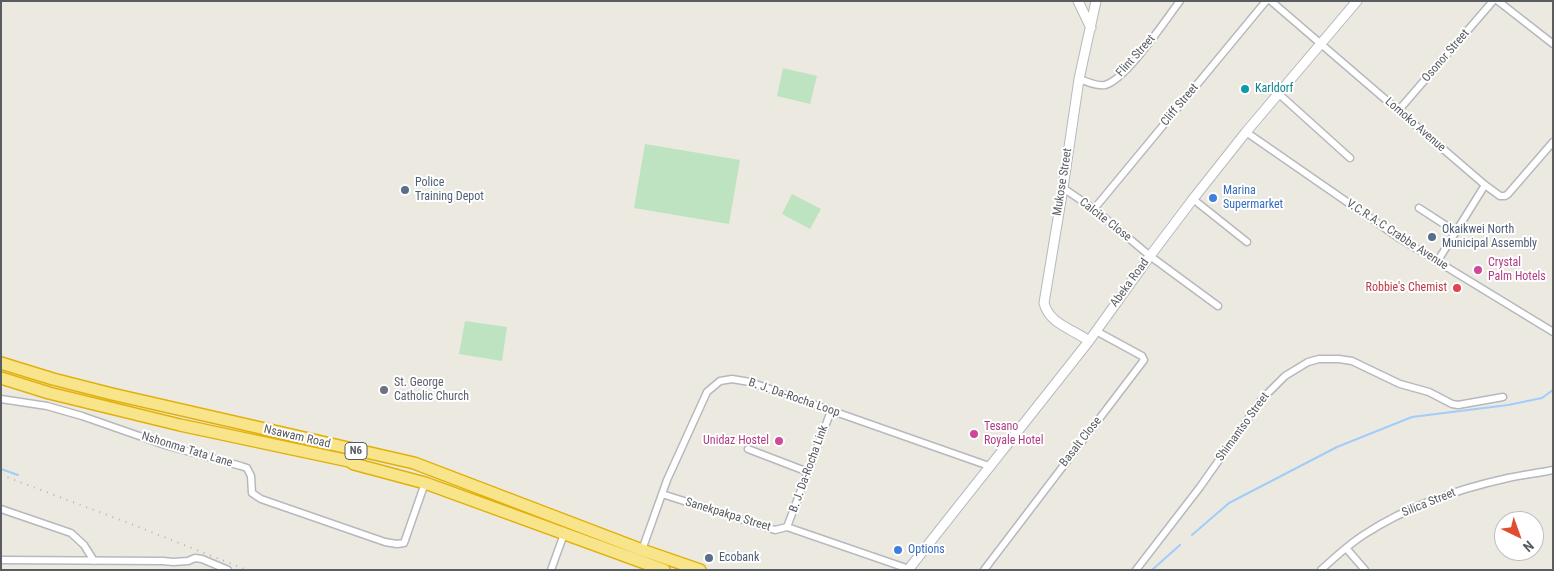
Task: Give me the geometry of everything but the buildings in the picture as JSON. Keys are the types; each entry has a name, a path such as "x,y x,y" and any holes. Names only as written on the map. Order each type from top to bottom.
{"highway":[{"name":"Nsawam Road","path":"1,363 112,394 414,464 700,570"},
{"name":"Nsawam Road","path":"1,378 59,395 180,425 349,461 425,483 664,570"}],"street":[{"path":"1078,1 1091,28"},
{"name":"Mukose Street","path":"1089,341 1052,318 1046,312 1044,304 1079,79 1096,1"},
{"name":"Flint Street","path":"1079,79 1101,85 1112,82 1120,76 1157,34 1180,1"},
{"name":"Cliff Street","path":"1094,210 1266,1"},
{"name":"Lomoko Avenue","path":"1272,1 1398,111 1500,196 1505,196 1553,142"},
{"name":"Abeka Road","path":"908,569 1089,341 1193,199 1246,132 1357,1"},
{"name":"Osonor Street","path":"1398,111 1493,1"},
{"path":"1498,1 1553,44"},
{"path":"1279,94 1350,158"},
{"name":"V.C.R.A.C Crabbe Avenue","path":"1246,132 1399,238 1553,332"},
{"path":"1437,262 1485,185"},
{"name":"Calcite Close","path":"1063,188 1218,306"},
{"path":"1193,199 1247,242"},
{"path":"1419,208 1456,232"},
{"name":"Basalt Close","path":"984,570 1144,360 1142,356 1096,331"},
{"name":"Shimantso Street","path":"1136,570 1200,487 1262,399 1285,376 1308,362 1319,359 1352,361 1400,384 1429,392 1452,404 1458,405 1503,397"},
{"name":"B. J. Da-Rocha Loop","path":"642,550 662,494 707,392 720,381 732,378 750,382 989,466"},
{"name":"Nshonma Tata Lane","path":"1,399 56,408 105,423 165,445 247,468 251,476 252,493 261,499 385,542 404,543 425,483"},
{"name":"B. J. Da-Rocha Link","path":"787,527 831,411"},
{"path":"748,449 808,472"},
{"name":"Silica Street","path":"1321,570 1346,548 1388,520 1431,501 1458,491 1506,478 1553,470"},
{"name":"Sanekpakpa Street","path":"662,494 775,530 787,527 908,569"},
{"path":"1,509 71,533 84,545 94,561"},
{"path":"551,570 564,534"},
{"path":"1346,548 1365,570"},
{"path":"1,560 173,562 188,561 195,558 228,570"}],"green space":[{"path":"783,68 817,76 810,104 777,96"},
{"path":"645,144 740,160 729,224 634,208"},
{"path":"792,194 821,209 810,229 782,214"},
{"path":"465,321 507,327 502,361 459,354"}],"waterway":[{"path":"1192,535 1229,503 1337,447 1412,417 1508,405 1542,398 1553,390"},
{"path":"1,469 18,475"},
{"path":"1152,570 1180,545"}],"railway":[{"path":"1,475 247,570"}],"place":[{"name":"Karldorf","path":"1245,89"},
{"name":"Police Training Depot","path":"405,190"},
{"name":"Marina Supermarket","path":"1213,198"},
{"name":"Okaikwei North Municipal Assembly","path":"1432,237"},
{"name":"Crystal Palm Hotels","path":"1478,270"},
{"name":"Robbie's Chemist","path":"1457,288"},
{"name":"St. George Catholic Church","path":"384,390"},
{"name":"Tesano Royale Hotel","path":"974,434"},
{"name":"Unidaz Hostel","path":"779,441"},
{"name":"Options","path":"898,550"},
{"name":"Ecobank","path":"709,558"}]}
